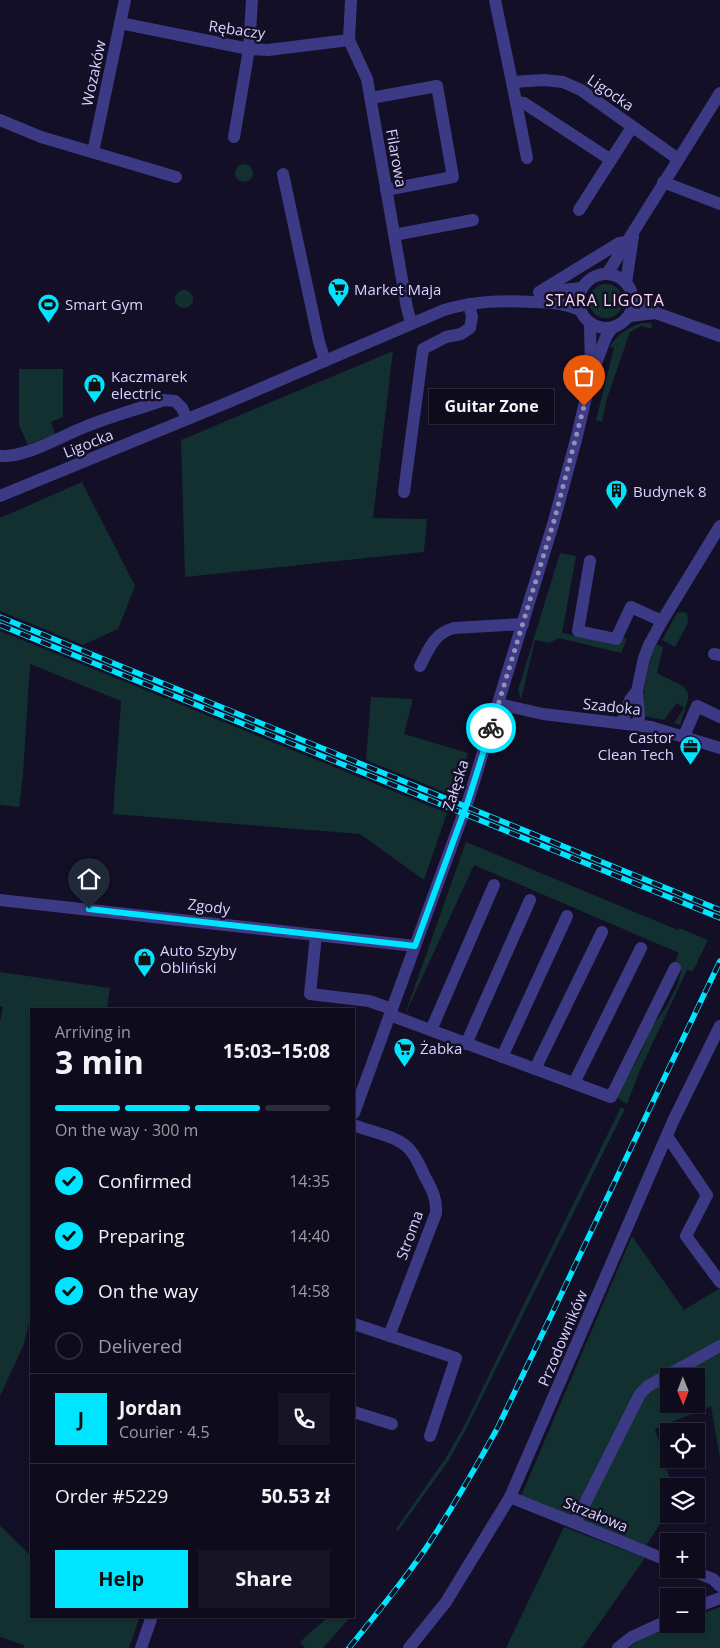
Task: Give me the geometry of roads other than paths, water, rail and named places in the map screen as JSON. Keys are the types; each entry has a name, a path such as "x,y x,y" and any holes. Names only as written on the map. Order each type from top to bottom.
{"street":[{"name":"Wozaków","path":"92,152 125,0"},
{"path":"234,137 249,49 252,0"},
{"name":"Filarowa","path":"352,0 349,40 367,78 411,323"},
{"path":"495,0 527,158"},
{"name":"Rębaczy","path":"120,23 249,49 268,50 349,40"},
{"name":"Ligocka","path":"512,82 544,80 563,82 581,90 678,159"},
{"path":"371,98 437,86 453,177 386,190"},
{"path":"607,274 720,93"},
{"path":"516,102 524,102 611,160"},
{"path":"0,120 41,137 176,177"},
{"name":"Ligocka","path":"579,210 632,127"},
{"path":"283,174 319,342 325,361"},
{"path":"663,182 720,204"},
{"path":"394,235 473,220"},
{"path":"626,283 634,229"},
{"path":"539,292 619,243 627,242"},
{"path":"633,296 633,308 630,316 622,324 612,328 598,328 590,324 583,316 578,301 582,288 591,278 607,274 618,276 626,283 633,296 656,313 720,336"},
{"name":"Ligocka","path":"0,496 444,310 469,304 505,300 539,292 582,288"},
{"name":"Ligocka","path":"505,300 558,303 580,310"},
{"path":"404,492 423,349 446,337 461,334 470,328 472,317 469,304"},
{"path":"630,316 656,313"},
{"name":"Załęska","path":"590,324 591,376"},
{"name":"Załęska","path":"355,1107 359,1082 391,1012 468,801 554,521 591,376 606,337 612,328"},
{"name":"Ligocka","path":"0,456 12,455 55,441 80,428 164,400 175,401 182,408 187,419"},
{"path":"637,725 639,708 637,691 644,658 662,620 720,526"},
{"path":"590,561 578,631 616,639 631,607 662,620"},
{"path":"420,666 431,644 440,634 447,630 523,624"},
{"path":"622,722 630,700 637,691"},
{"name":"Szadoka","path":"498,704 543,714 622,722 684,736 720,748"},
{"path":"684,736 697,706 720,717"},
{"path":"431,1030 494,885"},
{"name":"Zgody","path":"0,900 415,946"},
{"path":"466,1044 530,900"},
{"path":"502,1057 567,916"},
{"path":"535,1069 602,932"},
{"path":"316,935 310,994 369,1001 466,1044 611,1097 675,968"},
{"path":"574,1083 641,948"},
{"name":"Przodowników","path":"408,1648 446,1602 510,1497 667,1136 720,1026"},
{"name":"Stroma","path":"355,1126 395,1140 410,1150 428,1182 437,1204 436,1213 389,1336"},
{"path":"667,1136 707,1195 686,1236 720,1282"},
{"path":"355,1324 456,1358 430,1436"},
{"path":"575,1523 640,1394 648,1386 720,1346"},
{"path":"355,1412 392,1424"},
{"name":"Strzałowa","path":"510,1497 660,1557"},
{"path":"705,1576 713,1579 720,1586"},
{"path":"705,1604 720,1598"},
{"path":"141,1648 151,1618"},
{"path":"618,1648 632,1637 660,1624"}],"railway":[{"path":"0,617 720,910"},
{"path":"0,625 720,918"},
{"path":"349,1648 400,1584 428,1545 498,1427 720,961"}],"place":[{"name":"Market Maja","path":"338,308"},
{"name":"Smart Gym","path":"49,323"},
{"name":"Kaczmarek electric","path":"95,404"},
{"name":"Guitar Zone","path":"584,406"},
{"name":"Budynek 8","path":"617,510"},
{"name":"Castor Clean Tech","path":"690,765"},
{"name":"Auto Szyby Obliński","path":"144,978"},
{"name":"Żabka","path":"404,1067"}],"district":[{"name":"STARA LIGOTA","path":"605,300"}]}
